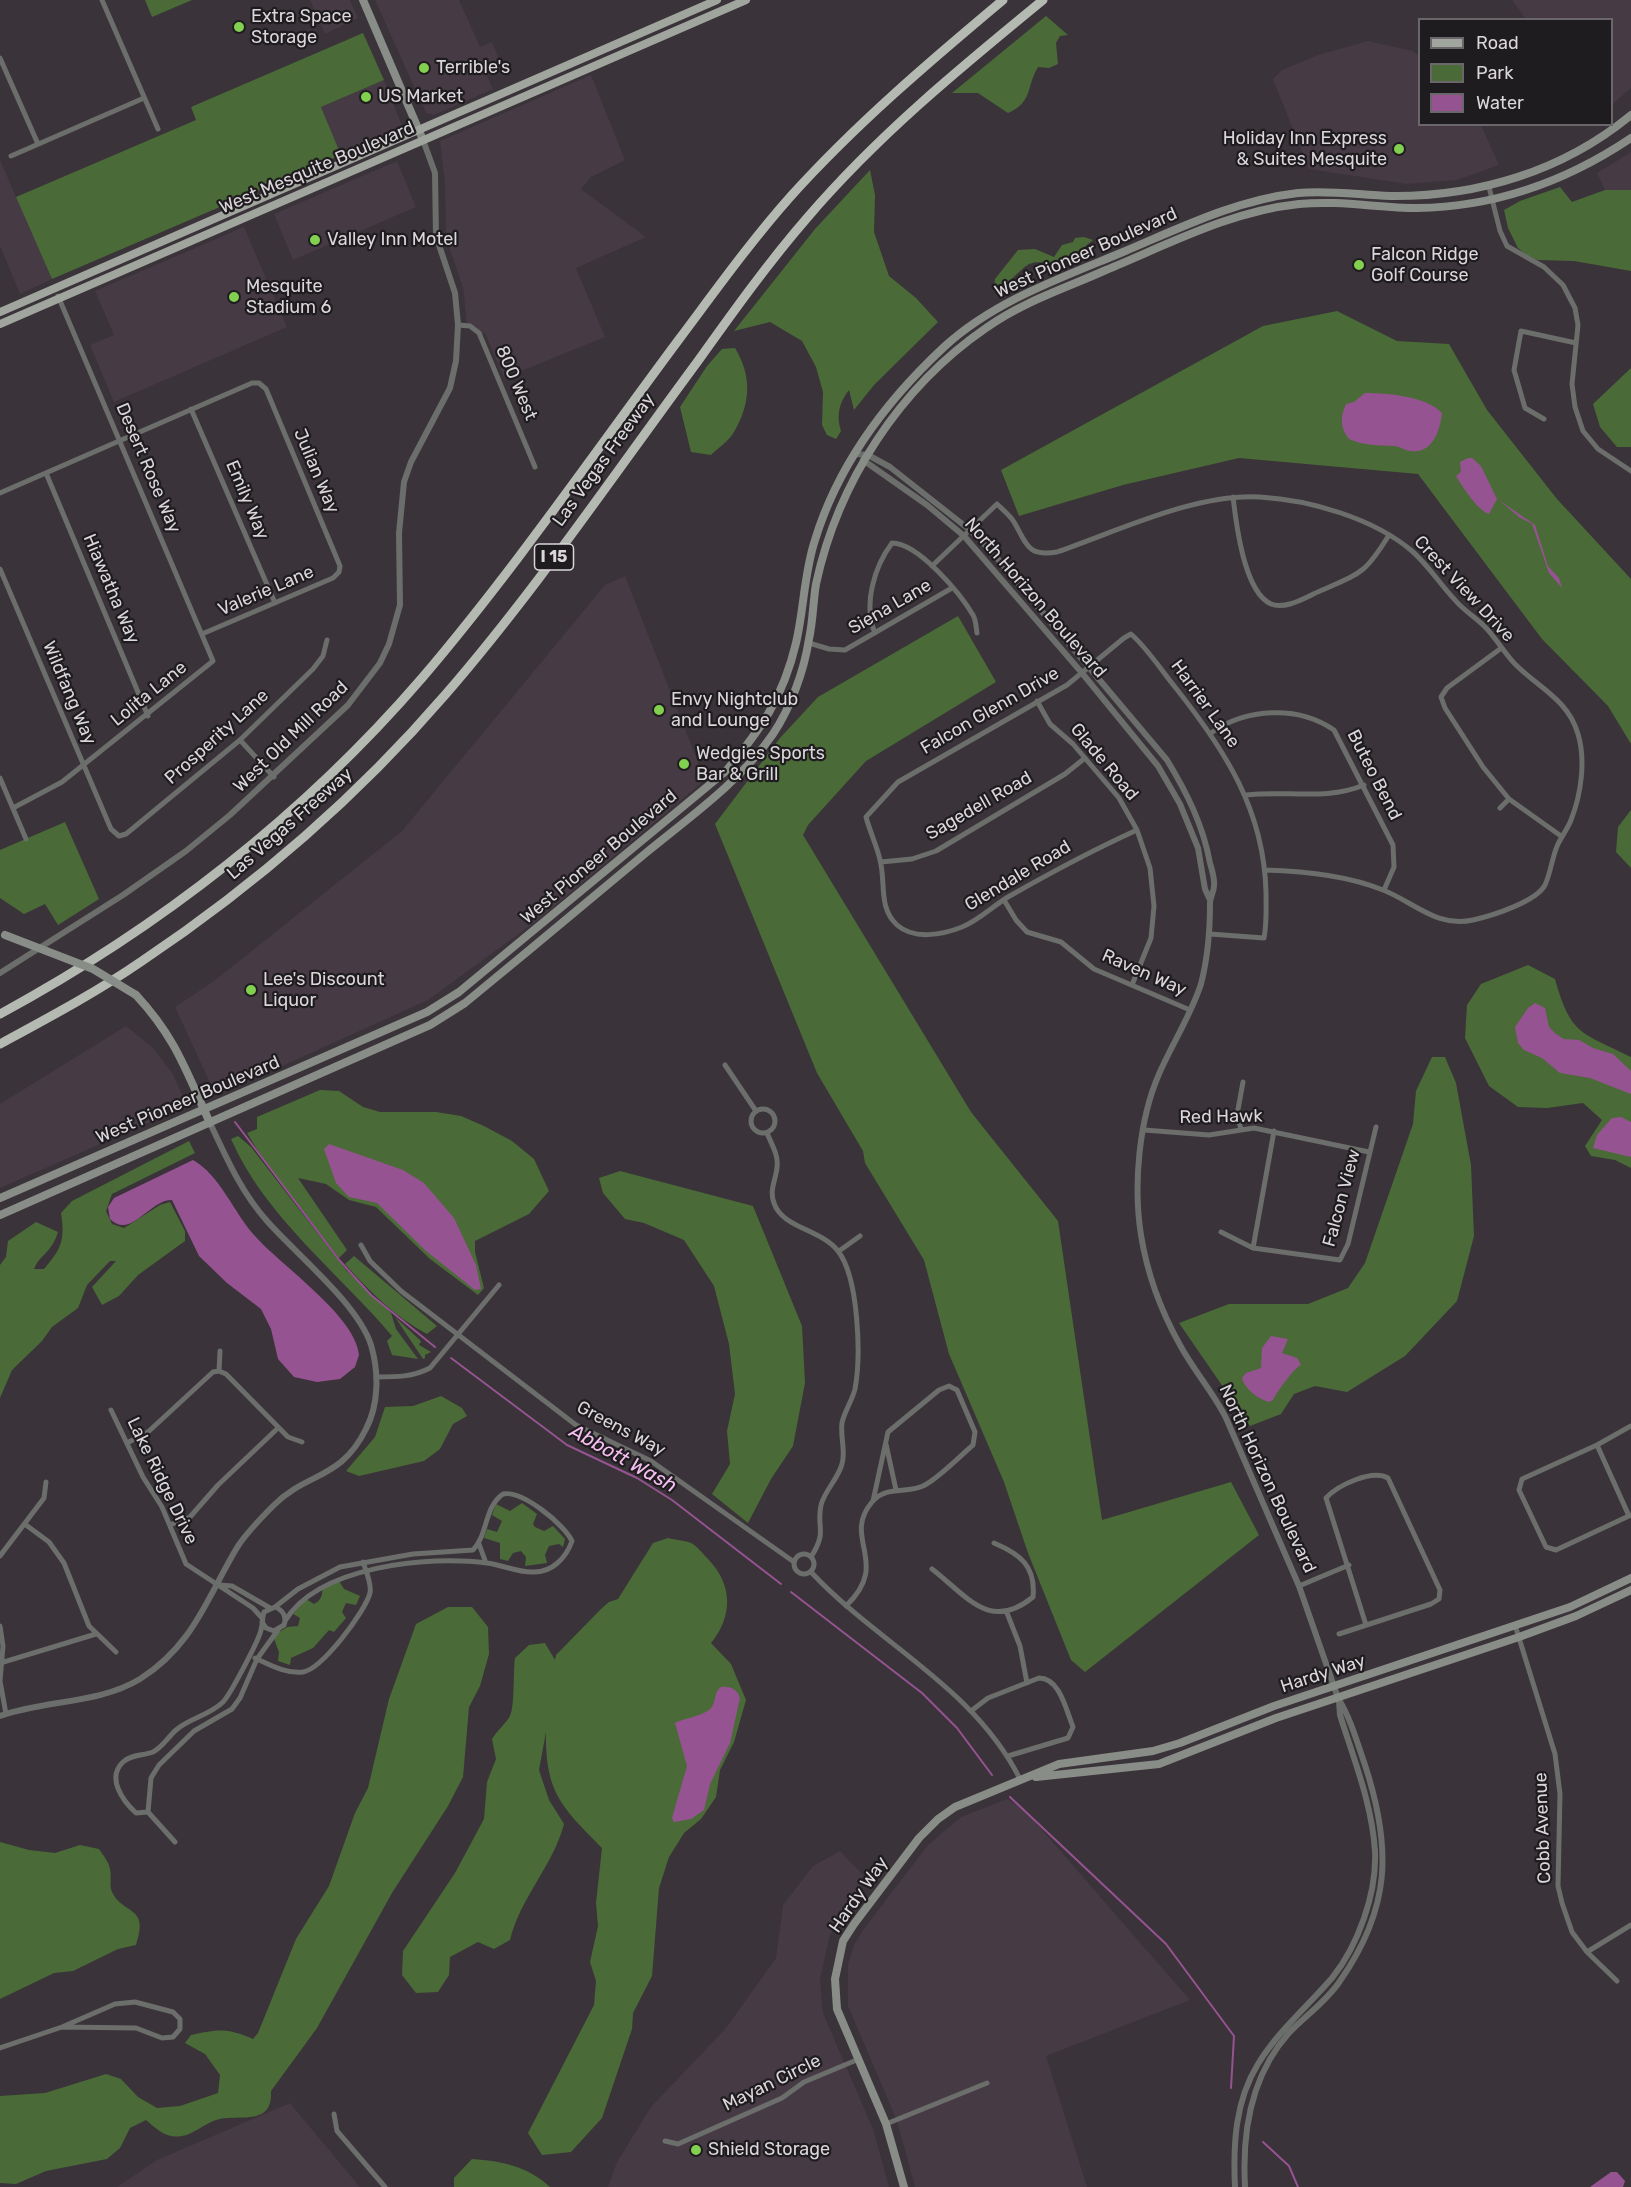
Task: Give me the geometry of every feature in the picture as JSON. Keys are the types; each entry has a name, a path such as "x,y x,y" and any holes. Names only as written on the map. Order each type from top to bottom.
{"highway":[{"name":"Las Vegas Freeway","path":"0,1014 122,943 190,894 256,841 366,739 421,679 485,600 734,266 790,197 843,141 913,75 1003,0"},
{"name":"Las Vegas Freeway","path":"0,1044 140,963 204,918 329,816 387,759 444,696 508,618 757,280 808,217 931,92 1043,0"}],"main road":[{"path":"363,0 421,135"},
{"name":"West Mesquite Boulevard","path":"0,324 717,0"},
{"name":"West Mesquite Boulevard","path":"0,312 746,0"},
{"name":"West Pioneer Boulevard","path":"0,1198 427,1012 459,992 726,771 761,729 781,692 796,642 814,541 834,488 904,385 947,344 983,318 1022,294 1224,209 1262,199 1325,192 1415,195 1489,187 1563,160 1594,143 1631,115"},
{"name":"West Pioneer Boulevard","path":"0,1215 430,1025 465,1003 732,782 773,733 794,693 809,643 816,586 826,548 845,497 866,459 884,427 910,394 951,354 988,326 1027,304 1226,220 1298,204 1419,208 1492,200 1533,189 1572,173 1631,138"},
{"path":"2,934 93,969 136,995 158,1018 175,1044 210,1123"},
{"name":"Hardy Way","path":"904,2187 886,2124 837,2009 835,1994 837,1962 843,1941 919,1838 938,1819 955,1807 1059,1764 1153,1751 1180,1743 1274,1706 1570,1607 1631,1578"},
{"name":"Hardy Way","path":"1020,1779 1159,1764 1276,1718 1576,1616 1631,1590"}],"street":[{"path":"102,0 158,129"},
{"path":"0,58 38,144"},
{"path":"10,156 144,98"},
{"name":"West Old Mill Road","path":"0,973 186,851 274,777 348,705 365,685 389,644 400,605 399,533 404,482 411,462 450,388 456,361 458,325 455,293 436,236 435,172 421,135"},
{"path":"1489,187 1500,231 1507,246 1544,267 1563,285 1575,308 1578,325 1572,384 1575,407 1583,431 1598,449 1631,471"},
{"name":"Desert Rose Way","path":"55,288 213,661"},
{"name":"800 West","path":"458,325 470,326 479,333 535,467"},
{"path":"1544,419 1525,408 1514,370 1521,331 1576,343"},
{"name":"Julian Way","path":"191,409 252,383 260,382 266,389 331,544 340,566 339,573"},
{"path":"0,493 191,409"},
{"name":"Emily Way","path":"191,409 275,603"},
{"name":"North Horizon Boulevard","path":"856,454 899,474 970,530 992,551 1167,760 1190,798 1207,844 1214,885 1210,900 1210,934 1200,985 1157,1078 1139,1150 1137,1188 1140,1234 1150,1275 1180,1347 1215,1397 1226,1418 1299,1586 1338,1698 1340,1715 1370,1810 1375,1853 1370,1896 1356,1938 1333,1977 1282,2031 1257,2065 1238,2114 1234,2149 1235,2187"},
{"name":"North Horizon Boulevard","path":"866,459 964,536 1083,673 1158,766 1180,804 1198,848 1204,889 1210,900"},
{"name":"Hiawatha Way","path":"46,473 148,716"},
{"path":"1233,497 1242,553 1262,596 1272,604 1288,605 1358,575 1370,565 1389,535"},
{"name":"Crest View Drive","path":"932,566 997,504 1012,519 1023,541 1032,551 1044,554 1057,552 1192,505 1233,497 1286,500 1351,516 1373,524 1412,551 1456,601 1487,629 1500,649 1520,669 1551,692 1568,712 1578,734 1582,760 1577,800 1544,887 1534,898 1473,920 1450,922 1428,915 1384,890 1340,877 1297,871 1265,870"},
{"path":"875,633 868,610 875,578 885,552 892,543 902,543 932,566 975,617 977,633"},
{"name":"Wildfang Way","path":"0,569 111,829"},
{"name":"Valerie Lane","path":"202,634 333,578 339,573"},
{"name":"Siena Lane","path":"809,643 829,650 845,650 952,588"},
{"name":"Falcon Glenn Drive","path":"881,862 866,817 898,782 1083,673 1131,634"},
{"name":"Harrier Lane","path":"1131,634 1211,733 1246,795 1265,870 1267,926 1264,938 1210,934"},
{"name":"Prosperity Lane","path":"111,829 119,836 126,834 240,740 313,669 322,656 327,640"},
{"path":"1500,649 1447,688 1442,697 1445,708 1483,767 1509,799 1562,836"},
{"name":"Lolita Lane","path":"12,808 62,782 148,716 213,661"},
{"name":"Glade Road","path":"1037,700 1050,724 1085,758 1119,798 1137,830 1150,868 1154,906 1151,938 1132,985"},
{"name":"Buteo Bend","path":"1211,733 1228,721 1245,715 1281,713 1316,718 1334,730 1393,845 1394,867 1384,890"},
{"path":"240,740 274,777"},
{"name":"Sagedell Road","path":"881,862 912,859 936,851 1065,774 1085,758"},
{"path":"0,778 26,839"},
{"path":"1246,795 1269,792 1324,795 1349,791 1364,785"},
{"path":"1500,808 1509,799"},
{"name":"Glendale Road","path":"881,862 882,891 887,911 896,924 911,933 936,934 963,927 1004,900 1078,858 1137,830"},
{"name":"Raven Way","path":"1004,900 1016,920 1027,932 1060,942 1094,969 1190,1010"},
{"path":"725,1065 756,1111"},
{"path":"1241,1129 1237,1115 1243,1082"},
{"path":"768,1110 774,1115 775,1123 767,1133 756,1131 751,1125 751,1117 756,1111 768,1110"},
{"path":"0,1626 3,1646 0,1681 3,1715 101,1693 137,1681 171,1655 187,1636 239,1545 276,1502 326,1474 356,1446 375,1405 376,1377 370,1343 356,1316 265,1219 238,1181 210,1123"},
{"name":"Falcon View","path":"1221,1232 1253,1248 1340,1260 1348,1244 1376,1127"},
{"name":"Red Hawk","path":"1144,1130 1209,1135 1254,1128 1369,1152"},
{"path":"1253,1248 1275,1131"},
{"path":"767,1133 778,1167 772,1192 774,1205 791,1223 813,1231 838,1251 851,1285 857,1326 858,1374 854,1393 842,1420 842,1463 821,1506 821,1541 811,1557"},
{"path":"838,1251 860,1236"},
{"name":"Greens Way","path":"361,1245 370,1261 401,1291 576,1425 651,1461 794,1562"},
{"path":"376,1377 402,1377 430,1368 499,1285"},
{"path":"219,1371 220,1351"},
{"path":"127,1443 148,1432 213,1372 219,1371 226,1374 288,1437 302,1442"},
{"path":"846,1606 860,1593 866,1580 868,1568 862,1527 866,1512 873,1501 883,1492 923,1486 973,1445 976,1438 957,1390 949,1386 939,1390 888,1432 873,1501"},
{"name":"Lake Ridge Drive","path":"111,1410 170,1525 186,1564 218,1584"},
{"path":"1597,1445 1630,1516 1556,1550 1546,1547 1519,1490 1522,1479 1597,1445 1631,1426"},
{"path":"170,1525 190,1517 218,1485 279,1428"},
{"path":"885,1438 896,1490"},
{"path":"1340,1634 1431,1604 1439,1599 1440,1590 1417,1539 1388,1478 1381,1474 1362,1479 1331,1493 1326,1498 1366,1625"},
{"path":"0,1556 26,1525 44,1498 46,1482"},
{"path":"176,1842 148,1812 151,1778 159,1765 194,1731 232,1709 240,1698 257,1659 291,1611 314,1591 366,1571 433,1563 486,1563 533,1573 552,1568 567,1554 572,1541 566,1529 519,1495 509,1492 495,1500 479,1545 486,1563"},
{"path":"26,1525 49,1542 64,1563 89,1626 116,1652"},
{"path":"932,1569 989,1612 1007,1613 1033,1597 1034,1587 1028,1566 1021,1557 994,1543"},
{"path":"148,1812 136,1813 118,1792 117,1773 123,1762 136,1755 152,1752 184,1725 225,1701 261,1631 262,1620 272,1608 319,1576 340,1567 413,1554 466,1552 479,1545"},
{"path":"811,1557 800,1555 794,1562 799,1573 811,1572 846,1606 942,1682 971,1711 1008,1756 1020,1779"},
{"path":"811,1557 814,1566 811,1572"},
{"path":"248,1654 288,1672 304,1672 318,1666 366,1606 371,1590 363,1562"},
{"path":"1299,1586 1348,1565"},
{"path":"218,1584 232,1586 284,1614 285,1621"},
{"path":"218,1584 253,1608 270,1630 278,1630"},
{"path":"1007,1613 1020,1646 1027,1683"},
{"name":"Cobb Avenue","path":"1515,1625 1555,1754 1560,1794 1558,1886 1562,1903 1572,1932 1587,1952 1617,1981"},
{"path":"1,1663 96,1634"},
{"path":"971,1711 988,1698 1027,1683 1048,1678 1054,1683 1073,1727 1072,1733 1068,1738 1008,1756"},
{"name":"North Horizon Boulevard","path":"1245,2187 1243,2152 1250,2110 1266,2070 1287,2036 1339,1984 1364,1944 1379,1899 1384,1851 1378,1806 1347,1713 1338,1698"},
{"path":"1587,1952 1631,1925"},
{"path":"0,2048 62,2027 115,2004 135,2002 173,2012 180,2019 180,2029 173,2037 162,2038 136,2028 62,2027"},
{"name":"Mayan Circle","path":"665,2141 678,2144 783,2098 804,2082 859,2059"},
{"path":"886,2124 987,2083"},
{"path":"334,2114 337,2131 385,2187"}],"shaded area":[{"path":"310,0 350,0 358,18 325,34"},
{"path":"375,0 459,0 480,47 492,42 503,69 487,76 493,89 434,115 426,113"},
{"path":"1512,0 1631,0 1631,88 1613,104 1613,18 1525,18"},
{"path":"1368,41 1413,51 1418,55 1418,126 1481,126 1499,165 1457,180 1407,184 1309,169 1273,79 1282,70 1318,55"},
{"path":"591,75 625,160 591,177 581,189 646,237 576,268 605,337 504,378 485,333 478,336 472,325 467,324 463,287 446,239 445,183 440,141"},
{"path":"384,80 402,126 341,155 321,107"},
{"path":"1631,152 1631,190 1605,190 1597,173"},
{"path":"0,160 52,279 20,294 0,246"},
{"path":"397,161 416,207 293,260 274,214"},
{"path":"244,227 287,327 114,402 90,345 114,335 95,291"},
{"path":"625,576 705,780 535,922 428,1000 216,1096 175,1007 214,981 402,831 605,585"},
{"path":"126,1026 152,1047 173,1074 187,1106 0,1188 0,1104"},
{"path":"1007,1799 1023,1808 1190,2000 1046,2056 1087,2187 915,2187 897,2121 848,2006 848,1964 854,1945 863,1930 928,1845 961,1817"},
{"path":"840,1851 867,1879 830,1935 820,1979 823,2013 873,2129 889,2187 608,2187 617,2162 651,2107 726,2028 776,1958 783,1905 813,1866"},
{"path":"290,2103 360,2187 117,2187 157,2160"}],"green space":[{"path":"145,0 192,0 152,17"},
{"path":"1046,16 1068,35 1060,36 1056,43 1058,64 1049,68 1038,67 1025,99 1016,109 1008,113 978,93 952,93"},
{"path":"363,33 384,80 321,107 341,155 52,279 16,197 196,120 191,107"},
{"path":"870,170 875,195 874,232 889,276 916,298 938,322 874,385 854,410 849,390 839,409 841,431 836,439 827,435 822,425 823,392 816,367 802,341 770,322 734,331 815,229"},
{"name":"Falcon Ridge Golf Course","path":"1560,187 1572,202 1605,190 1631,190 1631,271 1574,261 1538,260 1518,248 1508,228 1504,210 1520,201"},
{"path":"1084,237 1093,240 1074,254 1058,261 1029,264 1005,284 994,287 995,279 1018,250 1035,249 1054,257 1062,245 1073,242 1075,238"},
{"name":"Falcon Ridge Golf Course","path":"1337,311 1397,341 1449,344 1487,410 1557,499 1631,579 1631,744 1608,706 1542,639 1418,474 1239,458 1123,485 1019,516 1001,470 1263,326"},
{"path":"735,348 741,358 747,379 746,400 740,421 729,438 711,455 691,452 680,407 707,366 722,349"},
{"path":"1631,368 1631,447 1617,447 1600,427 1593,404"},
{"path":"958,616 996,682 866,761 808,825 803,835 971,1112 1058,1221 1102,1520 1231,1482 1259,1535 1085,1672 1071,1660 1028,1553 1004,1482 949,1354 924,1260 865,1163 863,1151 817,1073 715,824 780,738 818,697"},
{"path":"1631,810 1631,868 1616,852 1618,827"},
{"path":"65,822 99,899 58,925 45,904 24,914 0,898 0,850"},
{"path":"1528,965 1555,979 1567,1012 1580,1030 1631,1057 1631,1168 1615,1160 1591,1156 1585,1146 1602,1120 1583,1103 1547,1108 1518,1107 1489,1086 1465,1038 1467,1005 1481,984"},
{"path":"1432,1057 1445,1057 1456,1083 1471,1165 1474,1236 1457,1301 1405,1356 1347,1392 1315,1386 1294,1394 1281,1414 1250,1426 1179,1323 1229,1304 1308,1304 1348,1288 1365,1263 1413,1124 1416,1091"},
{"path":"320,1090 339,1091 363,1107 380,1112 436,1112 461,1116 512,1141 534,1159 549,1191 529,1214 475,1241 475,1252 484,1288 478,1295 430,1259 376,1207 349,1200 326,1184 298,1178 347,1250 339,1258 263,1159 247,1133 257,1129 257,1117"},
{"path":"238,1136 251,1147 346,1270 391,1313 396,1329 418,1359 392,1355 387,1341 392,1336 304,1243 263,1194 245,1167 231,1139"},
{"path":"189,1141 195,1153 112,1194 106,1211 112,1224 124,1228 160,1205 170,1202 185,1231 185,1241 138,1275 119,1296 102,1305 92,1287 116,1261 110,1261 87,1285 78,1308 52,1327 42,1341 12,1370 0,1398 0,1265 6,1257 8,1241 36,1222 58,1232 52,1245 34,1269 44,1269 61,1243 63,1230 61,1213 72,1201"},
{"path":"620,1171 753,1206 802,1326 805,1383 793,1446 771,1479 748,1523 712,1494 730,1464 727,1431 735,1394 729,1344 714,1286 684,1240 644,1223 625,1219 603,1193 599,1178"},
{"path":"354,1256 437,1326 427,1334 393,1312 345,1264"},
{"path":"395,1317 421,1341 419,1345 431,1352 425,1355 425,1358 423,1359"},
{"path":"441,1396 462,1408 467,1416 453,1424 440,1449 424,1461 359,1476 346,1471 375,1437 385,1407 413,1406"},
{"path":"522,1503 537,1514 533,1524 535,1527 544,1531 553,1526 565,1539 563,1547 559,1544 549,1546 545,1555 547,1563 525,1566 526,1557 521,1551 513,1553 508,1561 500,1559 500,1543 484,1538 487,1529 497,1532 502,1521 492,1515 496,1504 510,1511"},
{"path":"668,1538 693,1544 708,1559 722,1579 726,1590 726,1611 718,1633 711,1643 731,1664 746,1700 734,1742 720,1770 716,1797 701,1819 684,1833 669,1857 659,1888 652,1976 633,2013 632,2029 602,2118 571,2152 542,2155 528,2133 594,2005 596,1981 590,1962 598,1926 596,1903 602,1848 576,1821 559,1798 549,1770 546,1732 539,1770 549,1800 564,1824 552,1854 521,1910 510,1940 494,1949 478,1942 450,1957 449,1975 438,1992 416,1993 402,1975 403,1951 455,1873 484,1819 487,1782 496,1759 492,1739 512,1711 515,1658 529,1645 545,1643 555,1660 556,1655 601,1609 609,1602 618,1599 653,1543"},
{"path":"339,1581 344,1589 360,1596 356,1605 346,1603 342,1612 346,1618 334,1632 329,1630 313,1648 291,1658 290,1665 278,1661 279,1652 273,1636 287,1627 298,1626 300,1618 293,1614 306,1599 314,1604 321,1598 322,1589"},
{"path":"448,1607 472,1607 488,1627 489,1654 480,1686 469,1707 463,1777 448,1806 392,1893 317,2028 271,2091 270,2103 266,2110 252,2117 216,2120 191,2133 176,2137 162,2132 146,2120 130,2128 120,2148 107,2159 46,2171 16,2184 0,2183 0,2096 45,2093 106,2074 121,2079 138,2097 157,2108 180,2106 218,2093 220,2075 205,2054 185,2043 191,2035 209,2032 229,2031 253,2039 258,2033 296,1939 329,1886 355,1813 368,1788 389,1699 416,1624"},
{"path":"0,1842 29,1850 55,1853 80,1845 99,1849 109,1866 112,1892 133,1912 140,1923 136,1945 118,1949 73,1971 54,1973 0,1999"},
{"path":"472,2159 494,2161 523,2169 550,2187 454,2187 454,2178"}],"water":[{"path":"1365,393 1416,399 1435,407 1442,413 1434,440 1425,449 1411,451 1396,446 1366,444 1349,439 1343,427 1344,409 1346,404 1354,402"},
{"path":"1472,458 1481,466 1497,499 1489,514 1475,503 1456,476 1461,472 1460,462"},
{"path":"1499,500 1535,525 1548,566 1559,578 1562,588 1549,573 1532,524 1519,517"},
{"path":"1535,1003 1545,1008 1549,1027 1556,1034 1564,1039 1579,1040 1593,1048 1613,1054 1631,1071 1631,1094 1590,1078 1560,1073 1542,1058 1524,1050 1518,1043 1515,1027 1528,1008"},
{"path":"1621,1117 1631,1122 1631,1157 1593,1148 1597,1135 1612,1118"},
{"path":"329,1144 403,1170 424,1183 454,1218 476,1265 481,1289 475,1290 426,1251 377,1203 349,1197 336,1183 324,1149"},
{"path":"193,1160 219,1184 254,1235 315,1292 345,1324 355,1340 359,1355 355,1367 340,1379 317,1382 294,1377 278,1359 271,1329 261,1309 227,1283 199,1256 172,1200 164,1201 125,1225 110,1219 108,1207 114,1198"},
{"path":"1271,1336 1288,1339 1282,1353 1297,1358 1301,1365 1269,1402 1252,1393 1242,1378 1246,1373 1261,1368 1262,1348"},
{"path":"721,1687 733,1689 740,1698 730,1743 710,1784 704,1810 691,1819 674,1822 672,1818 687,1766 675,1723 708,1711"},
{"path":"1611,2172 1617,2172 1625,2181 1623,2187 1590,2187"}],"waterway":[{"name":"Abbott Wash","path":"235,1122 340,1261 371,1295 435,1347"},
{"name":"Abbott Wash","path":"451,1358 567,1445 637,1478 672,1500 781,1584"},
{"name":"Abbott Wash","path":"791,1592 922,1693 957,1728 992,1775"},
{"path":"1010,1797 1166,1944 1234,2036 1231,2088"},
{"path":"1263,2142 1289,2166 1298,2187"}],"place":[{"name":"Extra Space Storage","path":"239,27"},
{"name":"Terrible's","path":"424,68"},
{"name":"US Market","path":"366,97"},
{"name":"Holiday Inn Express & Suites Mesquite","path":"1399,149"},
{"name":"Valley Inn Motel","path":"315,240"},
{"name":"Falcon Ridge Golf Course","path":"1359,265"},
{"name":"Mesquite Stadium 6","path":"234,297"},
{"name":"Envy Nightclub and Lounge","path":"659,710"},
{"name":"Wedgies Sports Bar & Grill","path":"684,764"},
{"name":"Lee's Discount Liquor","path":"251,990"},
{"name":"Shield Storage","path":"696,2150"}]}
